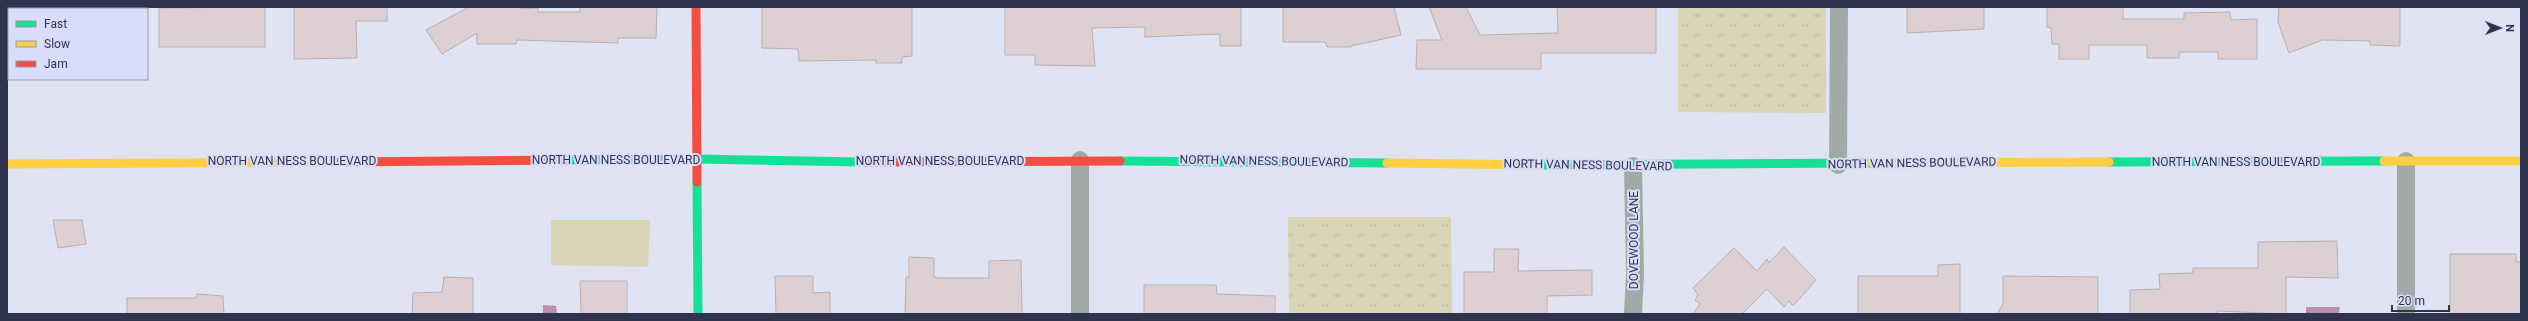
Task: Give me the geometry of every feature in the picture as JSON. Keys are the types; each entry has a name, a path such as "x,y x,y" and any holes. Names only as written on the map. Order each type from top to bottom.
{"street":[{"path":"696,7 698,314"},
{"path":"1838,165 1839,7"},
{"name":"NORTH VAN NESS BOULEVARD","path":"7,164 697,159 823,162 1080,160 1633,166 2014,162 2521,161"},
{"path":"1080,160 1080,314"},
{"path":"2406,161 2406,314"},
{"name":"DOVEWOOD LANE","path":"1633,166 1635,274 1633,314"}],"green space":[{"path":"1678,7 1826,7 1826,113 1678,112"},
{"path":"1288,217 1451,217 1452,314 1289,314"},
{"path":"551,220 650,220 648,267 551,265"}],"water":[{"path":"543,305 556,306 557,314 543,314"},
{"path":"2306,307 2340,307 2339,314 2306,314"}],"building":[{"path":"265,7 265,47 159,47 159,8"},
{"path":"294,7 387,7 387,21 356,21 357,58 294,59"},
{"path":"469,7 520,7 521,9 538,8 538,12 580,12 580,7 657,7 656,38 618,38 618,43 517,40 516,44 477,44 477,33 442,54 426,30"},
{"path":"762,7 912,7 912,56 902,57 902,63 876,63 876,60 799,61 798,49 762,48"},
{"path":"1005,7 1241,7 1241,46 1220,46 1220,34 1145,37 1145,27 1092,28 1095,66 1035,65 1035,55 1005,55"},
{"path":"1283,7 1394,7 1401,35 1351,47 1327,47 1325,42 1283,42"},
{"path":"1429,7 1466,7 1480,35 1558,33 1557,7 1656,7 1656,53 1541,53 1541,69 1416,69 1417,40 1442,40"},
{"path":"1907,7 1984,7 1984,29 1907,33"},
{"path":"2123,7 2123,19 2184,19 2184,13 2230,12 2231,20 2257,19 2257,59 2218,59 2218,52 2179,52 2179,58 2147,58 2147,45 2089,45 2089,59 2059,59 2059,44 2052,44 2051,28 2047,27 2047,8"},
{"path":"2279,7 2400,7 2400,46 2370,45 2370,41 2322,40 2289,53 2278,22"},
{"path":"53,220 82,220 86,244 58,248"},
{"path":"2337,241 2338,278 2286,277 2286,314 2217,311 2217,314 2130,314 2130,290 2160,289 2159,274 2193,273 2193,268 2258,268 2258,242"},
{"path":"1784,247 1816,280 1793,306 1789,301 1784,307 1767,289 1742,314 1693,314 1700,304 1695,300 1698,295 1693,288 1734,248 1757,271 1767,259 1769,263"},
{"path":"1494,249 1519,249 1518,271 1592,270 1592,295 1547,296 1547,314 1464,314 1464,272 1494,272"},
{"path":"2450,254 2516,254 2516,262 2521,262 2521,314 2450,314"},
{"path":"909,257 934,258 934,277 938,278 989,278 989,261 1021,260 1022,314 905,314 906,277 909,277"},
{"path":"1960,264 1960,314 1858,314 1858,276 1938,276 1938,265"},
{"path":"775,276 813,276 813,293 830,292 830,314 776,314"},
{"path":"2003,276 2098,277 2098,314 1997,314 2003,304"},
{"path":"444,277 473,278 473,314 412,314 413,293 442,292"},
{"path":"580,281 627,281 627,314 581,314"},
{"path":"1144,285 1216,285 1217,294 1275,296 1275,314 1144,314"},
{"path":"197,294 223,296 224,314 127,314 127,298 196,298"}],"traffic: fast":[{"path":"567,160 697,159 864,162"},
{"path":"1120,161 1387,163"},
{"path":"2109,162 2384,161"},
{"path":"1539,165 1872,163"},
{"path":"697,182 698,314"}],"traffic: slow":[{"path":"2384,161 2521,161"},
{"path":"7,164 340,162"},
{"path":"1872,163 2109,162"},
{"path":"1387,163 1539,165"}],"traffic: jam":[{"path":"696,7 697,182"},
{"path":"340,162 567,160"},
{"path":"864,162 1120,161"}]}
